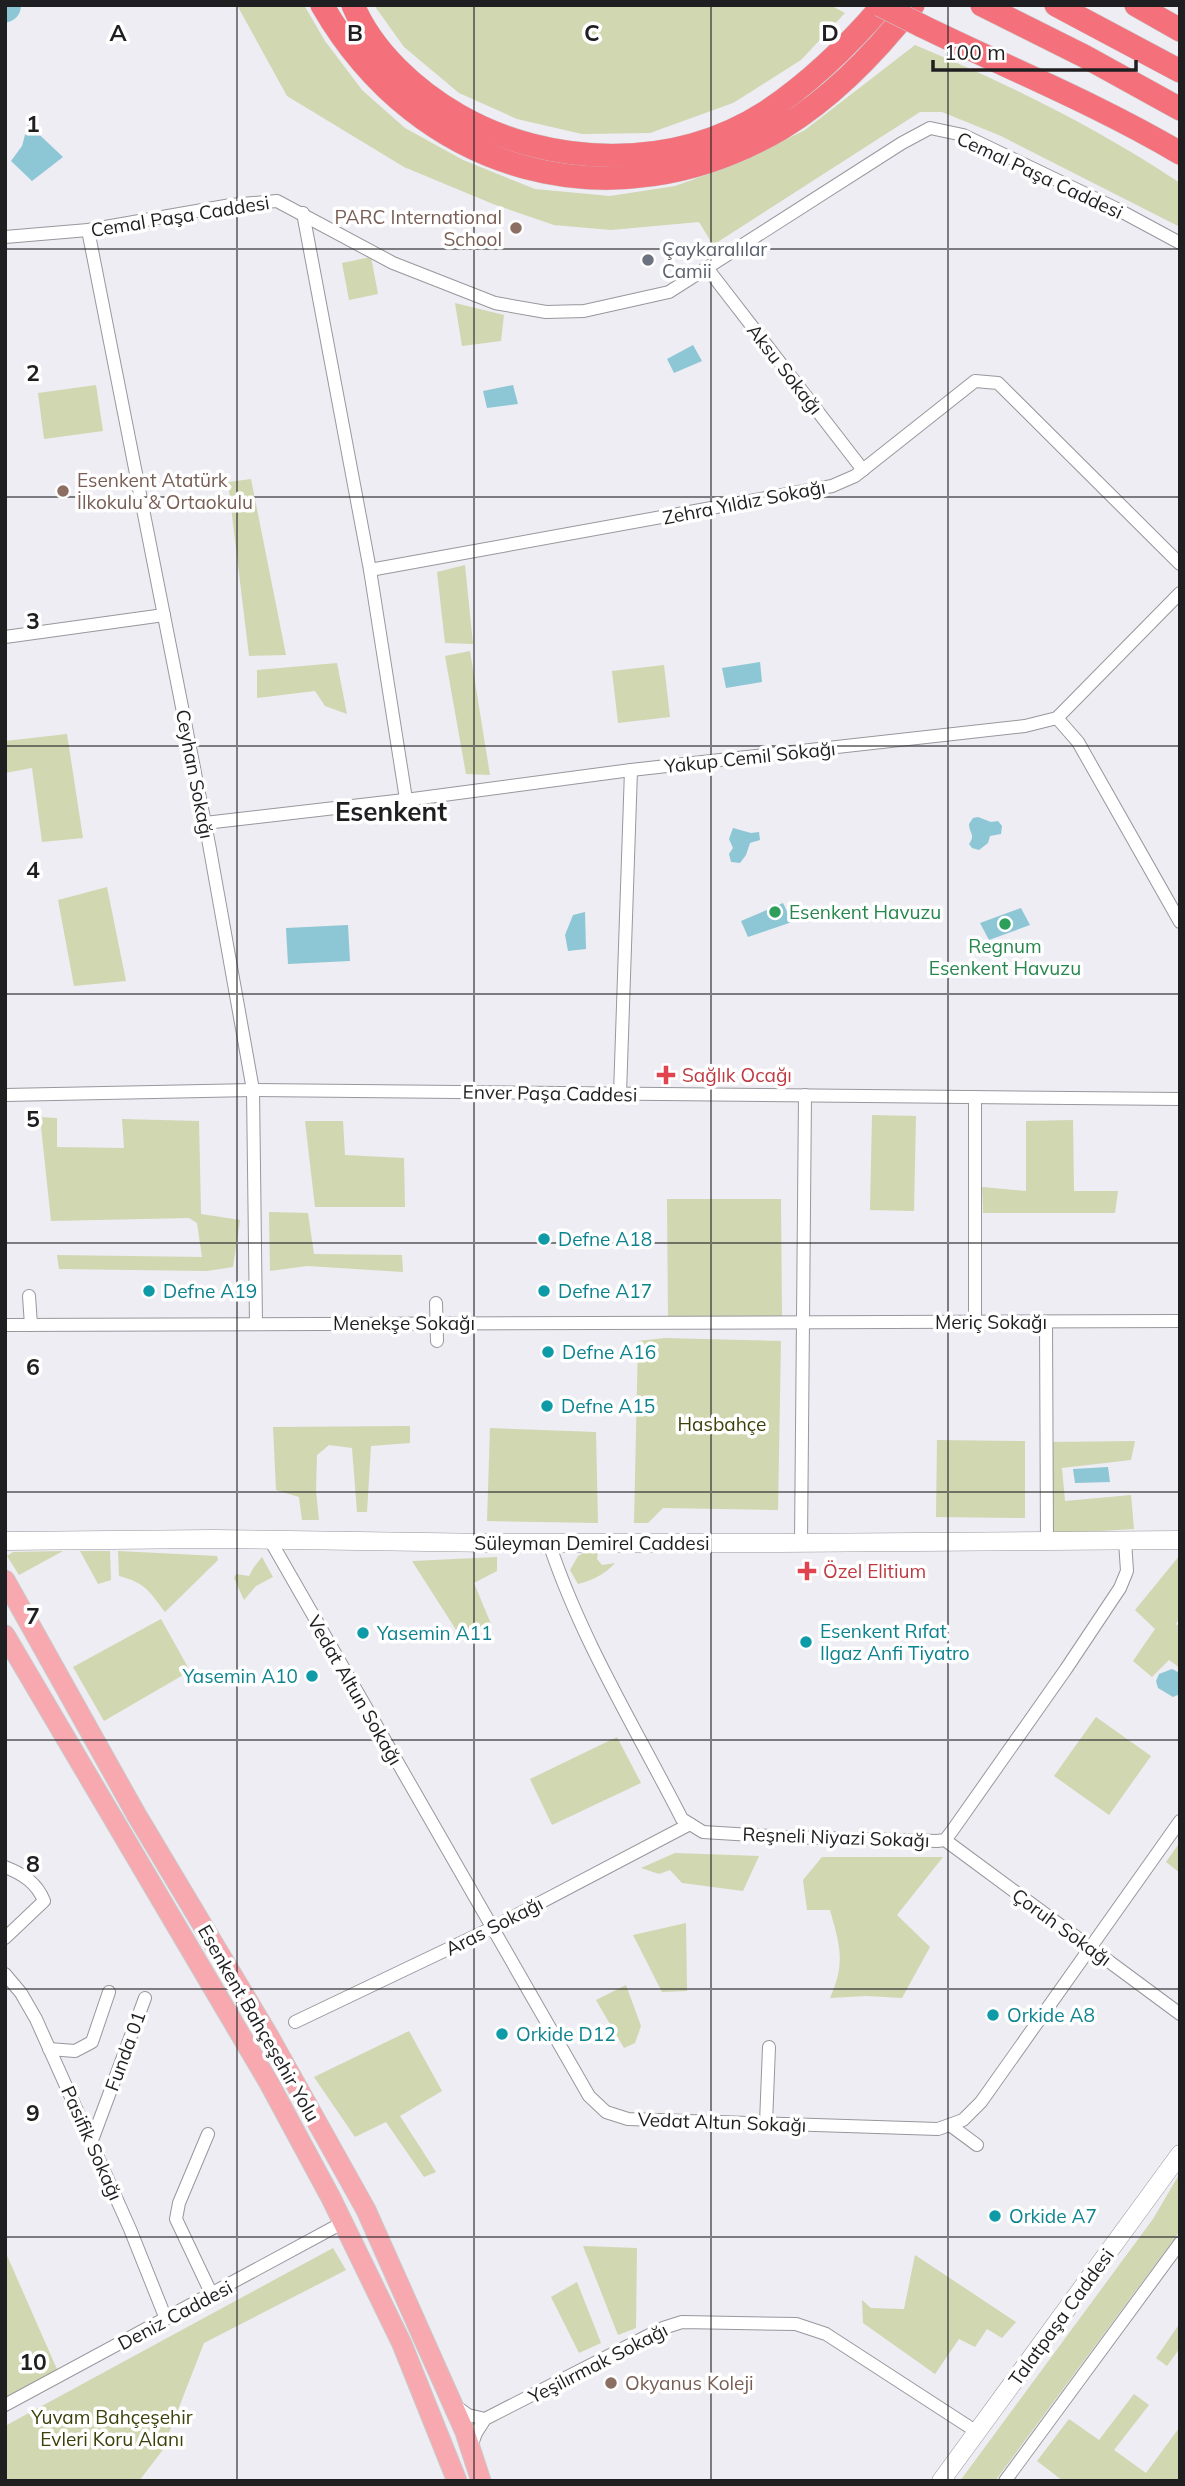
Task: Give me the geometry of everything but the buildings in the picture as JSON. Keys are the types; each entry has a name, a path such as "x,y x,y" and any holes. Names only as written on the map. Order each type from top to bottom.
{"highway":[{"path":"322,5 350,47 390,91 419,117 451,137 502,161 539,171 602,180 691,167 744,148 783,127 818,102 895,28 917,15"},
{"path":"353,5 385,55 444,107 497,135 563,152 606,156 650,153 690,145 734,129 764,113 815,76 839,54 882,5 917,15 1127,135 1180,169"},
{"path":"982,5 1084,56 1180,109"},
{"path":"1056,5 1180,71"},
{"path":"1136,5 1180,30"},
{"path":"1029,78 1089,103 1180,153"}],"main road":[{"name":"Süleyman Demirel Caddesi","path":"5,1541 1180,1541"},
{"name":"Esenkent Bahçeşehir Yolu","path":"5,1580 136,1814 270,2038 366,2210 453,2404 481,2481"},
{"name":"Esenkent Bahçeşehir Yolu","path":"5,1635 262,2071 344,2222 402,2344 457,2481"},
{"name":"Talatpaşa Caddesi","path":"941,2481 1180,2154"},
{"path":"344,2222 366,2210"}],"street":[{"name":"Cemal Paşa Caddesi","path":"5,237 88,230 231,205 277,201 393,263 495,303 546,312 584,311 669,292 902,143 930,128 963,135 1115,208 1180,243"},
{"path":"303,213 370,570 406,799"},
{"name":"Ceyhan Sokağı","path":"88,230 205,822 253,1090 256,1324"},
{"name":"Aksu Sokağı","path":"707,268 863,470"},
{"name":"Zehra Yıldız Sokağı","path":"370,570 832,486 855,476 975,381 998,383 1180,564"},
{"path":"1180,593 1057,718 1078,741 1180,922"},
{"path":"5,637 164,615"},
{"name":"Yakup Cemil Sokağı","path":"205,822 631,770 1025,726 1057,718"},
{"path":"620,1094 631,770"},
{"name":"Enver Paşa Caddesi","path":"5,1096 253,1090 1180,1099"},
{"path":"801,1543 805,1095"},
{"path":"975,1097 975,1322"},
{"path":"29,1296 31,1325"},
{"path":"436,1303 437,1341"},
{"name":"Meriç Sokağı","path":"803,1322 1180,1321"},
{"name":"Menekşe Sokağı","path":"5,1325 803,1322"},
{"path":"1046,1322 1047,1541"},
{"name":"Vedat Altun Sokağı","path":"270,1540 589,2096 606,2112 628,2119 938,2129 950,2125"},
{"name":"Reşneli Niyazi Sokağı","path":"690,1824 703,1832 716,1833 944,1840 1066,1669 1120,1588 1127,1571 1125,1541"},
{"path":"549,1543 566,1593 590,1643 682,1819 690,1824"},
{"path":"950,2125 963,2120 981,2102 1180,1821"},
{"name":"Aras Sokağı","path":"295,2022 492,1928 690,1824"},
{"name":"Çoruh Sokağı","path":"944,1840 1180,2014"},
{"path":"5,1867 24,1875 41,1892 44,1901 5,1938"},
{"name":"Pasifik Sokağı","path":"5,1974 21,1993 50,2049 166,2319"},
{"name":"Funda 01","path":"50,2049 75,2051 92,2042 109,1992"},
{"name":"Funda 01","path":"91,2143 145,1998"},
{"path":"766,2123 769,2048"},
{"path":"787,2140 788,2124"},
{"path":"950,2125 977,2145"},
{"path":"208,2134 179,2203 176,2219 212,2295"},
{"name":"Deniz Caddesi","path":"5,2406 344,2222"},
{"path":"1005,2481 1180,2243"},
{"name":"Yeşilırmak Sokağı","path":"485,2419 663,2328 682,2322 796,2324 826,2334 977,2432"},
{"path":"453,2404 468,2415 485,2419 476,2433 471,2450"}],"green space":[{"path":"237,5 304,5 325,41 362,90 405,128 463,160 535,189 610,196 675,186 739,163 805,130 915,45 1051,108 1180,183 1180,227 1001,136 942,112 920,112 713,245 699,222 611,230 554,225 493,204 404,167 287,96"},
{"path":"374,5 830,5 845,13 801,60 733,103 650,133 582,134 517,119 459,93 404,47"},
{"path":"371,257 378,294 349,300 342,263"},
{"path":"455,303 504,315 501,341 462,346"},
{"path":"96,385 103,431 44,439 38,393"},
{"path":"251,479 286,655 249,656 228,482"},
{"path":"465,565 473,644 445,643 437,572"},
{"path":"470,651 490,775 466,774 445,656"},
{"path":"337,663 347,714 325,706 315,691 257,698 257,670"},
{"path":"664,665 670,717 618,723 612,671"},
{"path":"67,734 83,838 42,842 32,768 5,773 5,741"},
{"path":"107,887 126,981 74,986 58,900"},
{"path":"872,1115 916,1116 914,1211 870,1210"},
{"path":"40,1117 57,1118 57,1147 124,1148 122,1119 199,1121 201,1214 240,1220 233,1267 207,1271 59,1269 57,1255 202,1257 197,1223 189,1218 51,1221"},
{"path":"1073,1120 1074,1191 1118,1191 1115,1213 983,1213 982,1187 1026,1191 1026,1121"},
{"path":"305,1121 343,1121 345,1155 404,1158 405,1207 315,1207"},
{"path":"667,1199 781,1199 782,1319 668,1319"},
{"path":"269,1212 308,1213 314,1254 402,1255 403,1272 307,1266 270,1271"},
{"name":"Hasbahçe","path":"665,1338 781,1341 778,1510 663,1508 648,1523 634,1523 638,1341"},
{"path":"410,1426 410,1443 371,1446 367,1512 357,1512 352,1448 329,1445 317,1455 316,1491 319,1520 302,1520 299,1497 276,1490 273,1427"},
{"path":"490,1428 596,1432 598,1523 487,1521"},
{"path":"937,1440 1025,1441 1025,1518 936,1517"},
{"path":"1135,1441 1131,1460 1062,1468 1065,1501 1131,1495 1134,1529 1051,1534 1051,1442"},
{"path":"63,1551 19,1575 7,1556 13,1552"},
{"path":"80,1551 110,1551 111,1580 98,1584"},
{"path":"118,1551 217,1556 218,1560 165,1612 146,1589 119,1576"},
{"path":"585,1552 598,1552 597,1559 602,1565 615,1563 607,1571 578,1584 570,1570 578,1556"},
{"path":"1180,1555 1180,1617 1176,1624 1180,1627 1180,1668 1169,1660 1152,1677 1133,1661 1155,1629 1135,1610"},
{"path":"262,1557 273,1577 256,1586 244,1600 234,1578 236,1574 249,1576"},
{"path":"497,1557 497,1571 474,1583 491,1624 460,1636 412,1561"},
{"path":"161,1619 190,1671 104,1721 73,1667"},
{"path":"1096,1717 1151,1756 1109,1815 1054,1776"},
{"path":"617,1737 641,1783 552,1825 530,1779"},
{"path":"1178,1845 1180,1846 1180,1873 1166,1862"},
{"path":"675,1853 759,1856 743,1891 682,1883 670,1870 659,1874 641,1868"},
{"path":"822,1857 943,1857 897,1915 930,1947 902,1998 830,1998 840,1964 836,1934 830,1910 807,1910 803,1880"},
{"path":"686,1923 687,1991 662,1992 633,1935"},
{"path":"626,1985 641,2026 635,2043 624,2048 596,2000"},
{"path":"409,2031 442,2091 400,2116 436,2172 424,2177 386,2122 355,2137 314,2077"},
{"path":"1180,2173 1180,2231 995,2481 960,2481 1153,2219"},
{"path":"583,2246 637,2248 636,2328 618,2335"},
{"name":"Yuvam Bahçeşehir Evleri Koru Alanı","path":"333,2248 346,2270 204,2343 162,2451 139,2481 5,2481 5,2426"},
{"path":"5,2251 60,2376 5,2406"},
{"path":"915,2255 1016,2322 1002,2338 987,2329 975,2347 959,2339 935,2374 863,2323 862,2300 871,2308 904,2309"},
{"path":"577,2282 601,2343 579,2353 551,2297"},
{"path":"1180,2323 1180,2348 1167,2366 1156,2358"},
{"path":"1134,2394 1149,2405 1114,2450 1146,2473 1179,2428 1180,2481 1063,2481 1037,2461 1069,2419 1099,2440"}],"water":[{"path":"5,5 21,5 17,17 5,23"},
{"path":"28,124 63,157 32,181 11,161 22,146"},
{"path":"693,345 702,361 674,373 667,359"},
{"path":"513,385 518,404 487,408 483,391"},
{"path":"760,662 762,682 726,688 722,668"},
{"path":"973,818 991,822 998,821 1002,826 1001,834 990,836 988,843 979,850 969,844 972,836 969,824"},
{"path":"733,828 751,833 759,832 760,840 750,843 740,863 731,862 729,854 733,848 729,839"},
{"name":"Esenkent Havuzu","path":"783,903 792,922 748,937 741,921"},
{"name":"Regnum Esenkent Havuzu","path":"1021,908 1030,925 989,940 980,923"},
{"path":"585,912 586,949 568,951 565,935 573,915"},
{"path":"348,925 350,961 288,964 286,928"},
{"path":"1108,1467 1110,1482 1075,1483 1073,1469"},
{"path":"1172,1669 1180,1673 1180,1694 1173,1697 1158,1688 1156,1681 1159,1674"}],"place":[{"name":"PARC International School","path":"516,228"},
{"name":"Çaykaralılar Camii","path":"648,260"},
{"name":"Esenkent Atatürk İlkokulu & Ortaokulu","path":"63,491"},
{"name":"Esenkent Havuzu","path":"775,912"},
{"name":"Regnum Esenkent Havuzu","path":"1005,924"},
{"name":"Sağlık Ocağı","path":"666,1075"},
{"name":"Defne A18","path":"544,1239"},
{"name":"Defne A19","path":"149,1291"},
{"name":"Defne A17","path":"544,1291"},
{"name":"Defne A16","path":"548,1352"},
{"name":"Defne A15","path":"547,1406"},
{"name":"Özel Elitium","path":"807,1571"},
{"name":"Yasemin A11","path":"363,1633"},
{"name":"Esenkent Rıfat Ilgaz Anfi Tiyatro","path":"806,1642"},
{"name":"Yasemin A10","path":"312,1676"},
{"name":"Orkide A8","path":"993,2015"},
{"name":"Orkide D12","path":"502,2034"},
{"name":"Orkide A7","path":"995,2216"},
{"name":"Okyanus Koleji","path":"611,2383"}],"district":[{"name":"Esenkent","path":"391,812"}]}
